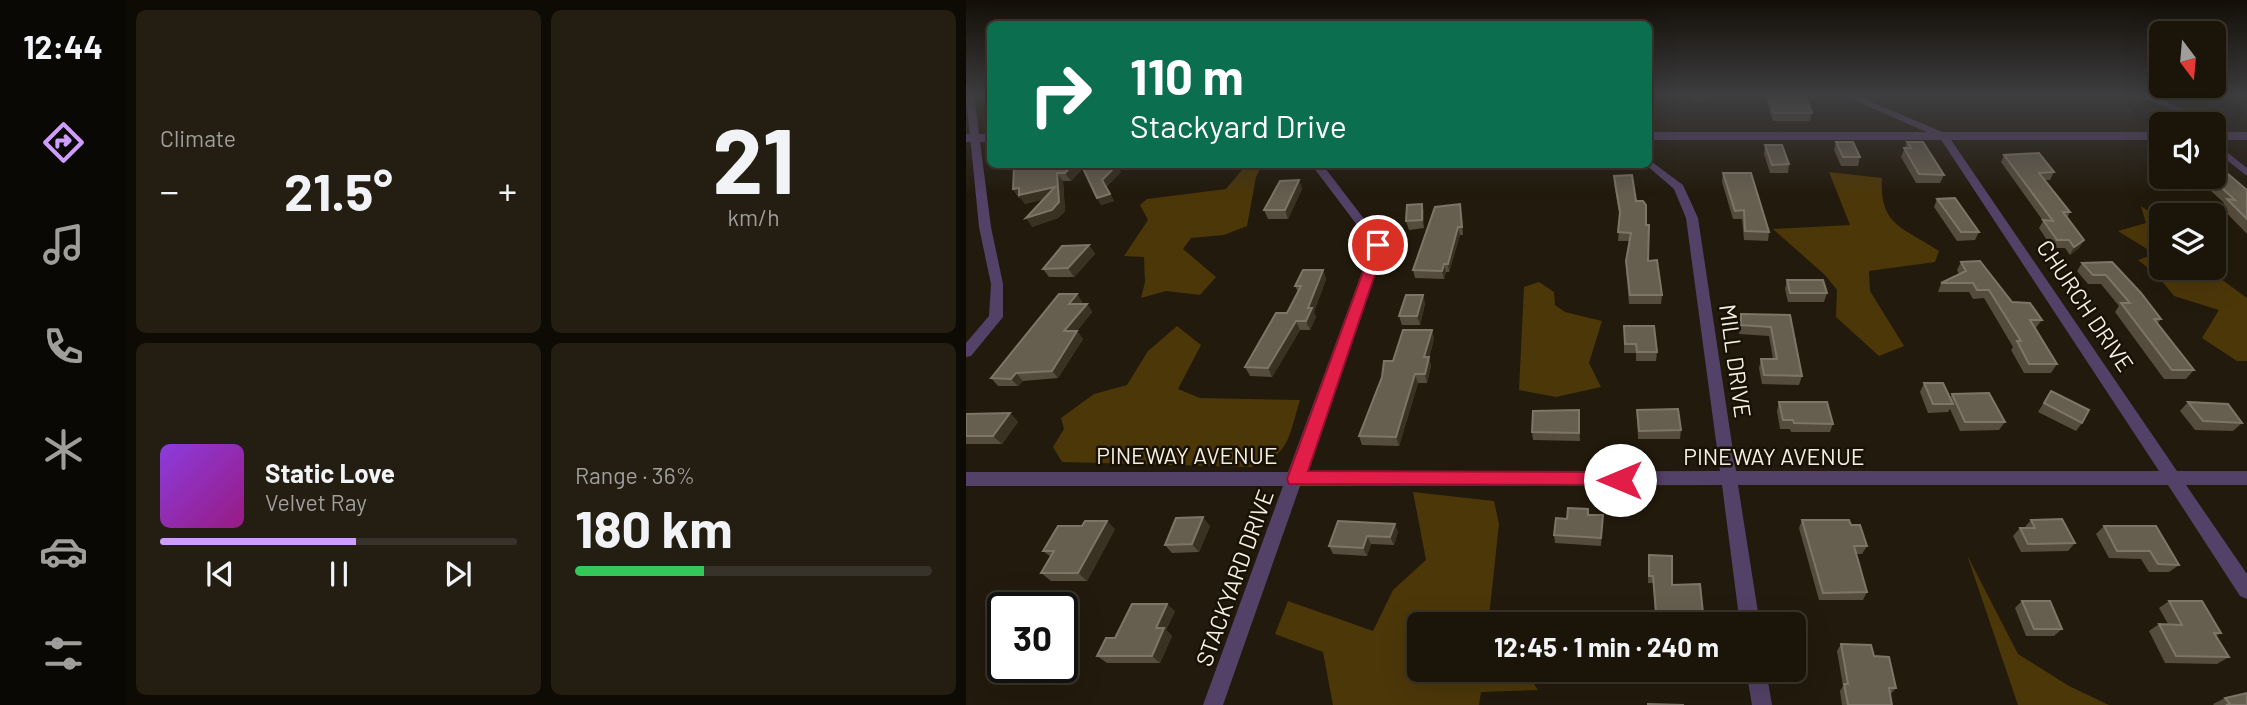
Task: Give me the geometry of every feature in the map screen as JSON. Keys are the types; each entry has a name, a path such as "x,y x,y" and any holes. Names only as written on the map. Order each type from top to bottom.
{"street":[{"path":"1923,128 1944,136"},
{"path":"1652,136 2149,136"},
{"name":"CHURCH DRIVE","path":"1944,136 2247,590"},
{"path":"2226,136 2247,136"},
{"path":"966,352 996,317 996,284 970,138"},
{"path":"2226,155 2247,173"},
{"name":"MILL DRIVE","path":"1652,165 1679,187 1692,218 1748,612"},
{"name":"STACKYARD DRIVE","path":"1213,705 1378,245 1319,168"},
{"name":"PINEWAY AVENUE","path":"966,479 2247,478"},
{"path":"1758,682 1762,705"}],"shaded area":[{"path":"1244,168 1260,168 1256,177 1247,226 1224,235 1191,238 1183,249 1216,277 1200,295 1166,291 1141,298 1145,282 1144,257 1124,256 1148,220 1140,205 1147,199 1226,189"},
{"path":"1829,172 1882,178 1882,194 1889,216 1904,230 1939,251 1935,262 1869,271 1870,291 1904,346 1879,356 1836,317 1837,290 1825,275 1773,229 1850,225"},
{"path":"2141,206 2149,212 2149,250 2118,231 2146,223"},
{"path":"2149,256 2149,269 2138,260"},
{"path":"2161,280 2222,280 2247,298 2247,361 2237,361 2202,338 2219,310 2174,296"},
{"path":"1539,282 1554,292 1555,305 1565,312 1602,321 1589,363 1601,387 1556,397 1519,390 1524,287"},
{"path":"1177,326 1201,345 1178,389 1200,398 1300,400 1290,434 1281,451 1264,463 1251,467 1062,462 1053,447 1064,429 1061,418 1094,394 1127,385 1148,351"},
{"path":"1413,492 1494,501 1499,524 1490,612 1407,612 1407,682 1533,682 1538,690 1481,692 1479,705 1333,705 1323,652 1275,634 1288,601 1373,631 1393,590 1426,560"},
{"path":"1967,555 2018,654 2069,686 2109,705 2018,705"}],"building":[{"path":"1836,142 1853,142 1860,157 1843,157"},
{"path":"1907,142 1923,142 1944,175 1919,174 1904,148 1911,148"},
{"path":"1765,145 1782,145 1789,164 1772,165"},
{"path":"2039,153 2054,172 2039,173 2070,212 2063,212 2084,240 2074,247 2069,240 2057,240 2043,220 2053,221 2004,155"},
{"path":"1014,168 1069,168 1065,173 1057,173 1059,202 1052,210 1026,218 1055,187 1019,195 1019,188 1013,189"},
{"path":"1083,168 1114,168 1102,180 1110,194 1097,198"},
{"path":"2226,172 2247,190 2247,219 2227,199 2235,200 2223,189 2226,189"},
{"path":"1723,173 1751,173 1769,232 1745,231 1744,210 1735,211"},
{"path":"1632,175 1636,201 1643,201 1646,205 1646,225 1649,225 1648,261 1657,260 1662,295 1630,295 1626,261 1631,233 1618,232 1620,212 1614,176"},
{"path":"1299,180 1285,210 1264,210 1280,181"},
{"path":"1955,198 1979,232 1961,232 1937,199"},
{"path":"1422,204 1422,220 1406,221 1407,205"},
{"path":"1460,204 1462,227 1458,227 1448,264 1444,264 1442,271 1413,270 1435,207"},
{"path":"1089,245 1068,268 1043,269 1062,246"},
{"path":"1980,261 2012,302 2030,303 2042,320 2030,320 2057,364 2029,364 2017,341 2021,341 1989,290 1977,290 1973,283 1941,283 1966,271 1961,262"},
{"path":"2112,262 2161,319 2154,319 2194,370 2172,370 2121,303 2130,303 2106,275 2093,275 2082,263"},
{"path":"1303,270 1323,270 1308,308 1312,308 1306,321 1296,321 1268,368 1245,367 1276,313 1287,313 1301,286 1295,286"},
{"path":"1787,280 1823,280 1827,293 1790,293"},
{"path":"1059,294 1077,294 1069,304 1087,304 1064,331 1077,331 1052,371 1016,373 1011,379 991,378"},
{"path":"1406,295 1423,295 1417,316 1399,316"},
{"path":"1741,314 1790,315 1802,376 1764,375 1761,359 1777,359 1771,327 1741,325"},
{"path":"1624,326 1654,326 1657,352 1637,352 1636,344 1625,344"},
{"path":"1403,330 1432,330 1424,357 1429,357 1425,374 1415,374 1396,437 1359,436 1382,377 1384,361 1393,361"},
{"path":"1924,383 1943,383 1953,404 1933,404"},
{"path":"2051,391 2089,410 2082,423 2044,403"},
{"path":"1989,393 2005,422 1965,422 1952,394"},
{"path":"1779,402 1827,402 1833,424 1794,423 1793,420 1783,420"},
{"path":"2188,402 2228,404 2242,423 2203,421"},
{"path":"1678,409 1681,430 1639,431 1637,410"},
{"path":"1579,410 1579,433 1532,432 1533,411"},
{"path":"1010,413 993,436 966,436 966,414"},
{"path":"1568,508 1588,509 1588,515 1603,515 1601,538 1554,535 1556,518 1567,519"},
{"path":"1203,517 1192,544 1165,545 1176,518"},
{"path":"2062,519 2075,543 2028,544 2020,528 2035,528 2031,520"},
{"path":"1802,520 1849,520 1851,525 1860,525 1867,546 1854,546 1867,592 1823,593"},
{"path":"1085,521 1107,521 1078,573 1041,573 1054,551 1043,551 1058,526 1082,526"},
{"path":"1338,521 1395,524 1390,537 1367,536 1363,548 1329,546"},
{"path":"2104,526 2156,526 2179,565 2158,564 2150,551 2117,551"},
{"path":"1649,555 1672,556 1672,585 1700,584 1703,612 1656,612 1653,576 1649,576"},
{"path":"2022,601 2050,601 2062,629 2034,629"},
{"path":"2169,601 2202,601 2221,633 2214,633 2229,657 2176,656 2159,624 2182,625"},
{"path":"1132,604 1167,604 1156,628 1164,628 1152,656 1097,656 1106,638 1115,638"},
{"path":"1841,644 1871,645 1874,656 1889,657 1896,688 1889,688 1892,705 1848,705 1844,684 1848,684"},
{"path":"2247,693 2247,705 2226,705 2230,704 2225,698"}],"route":[{"path":"1378,245 1296,479 1620,480"}]}
